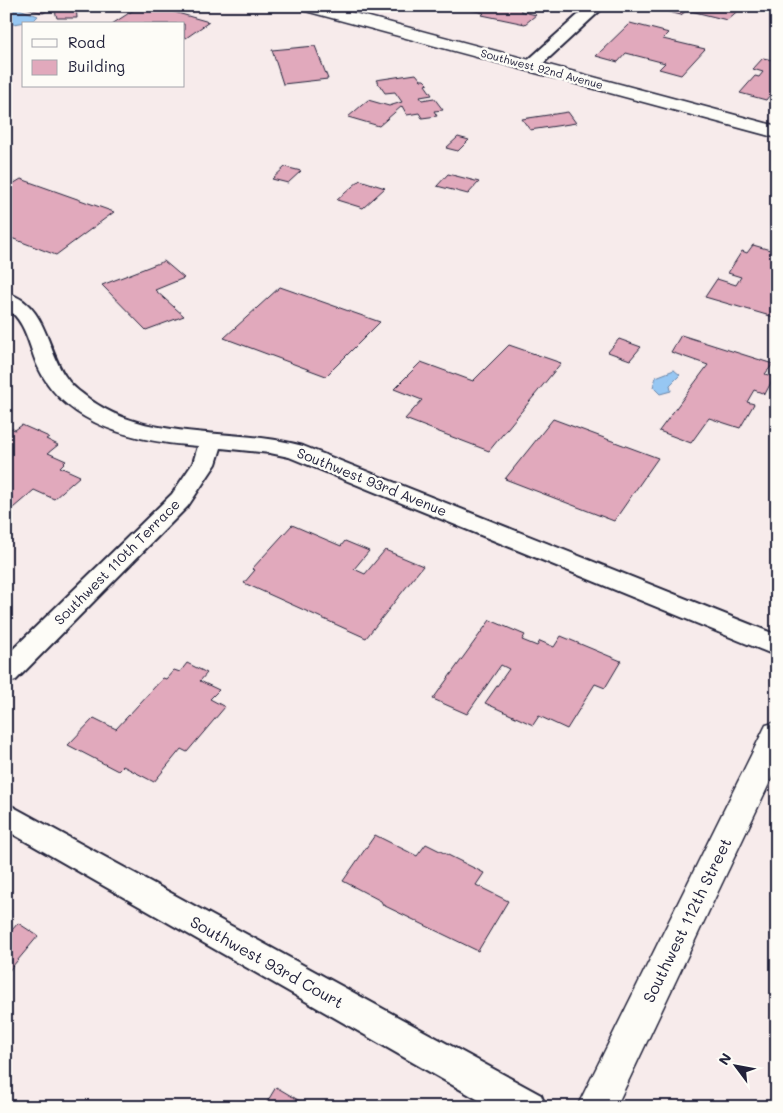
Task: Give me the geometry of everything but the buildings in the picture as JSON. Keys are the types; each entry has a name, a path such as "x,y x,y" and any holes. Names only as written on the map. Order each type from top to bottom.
{"street":[{"name":"Southwest 92nd Avenue","path":"308,6 777,132"},
{"path":"531,66 597,6"},
{"name":"Southwest 93rd Avenue","path":"6,299 22,309 36,331 55,377 72,397 92,412 115,422 154,434 212,440 251,441 295,451 777,646"},
{"name":"Southwest 110th Terrace","path":"6,673 180,500 204,464 212,440"},
{"name":"Southwest 112th Street","path":"596,1107 777,734"},
{"name":"Southwest 93rd Court","path":"6,815 520,1104 529,1107"}],"water":[{"path":"17,8 38,16 33,21 7,25 6,14"},
{"path":"674,370 680,375 670,385 671,391 660,394 653,387 656,377"}]}
